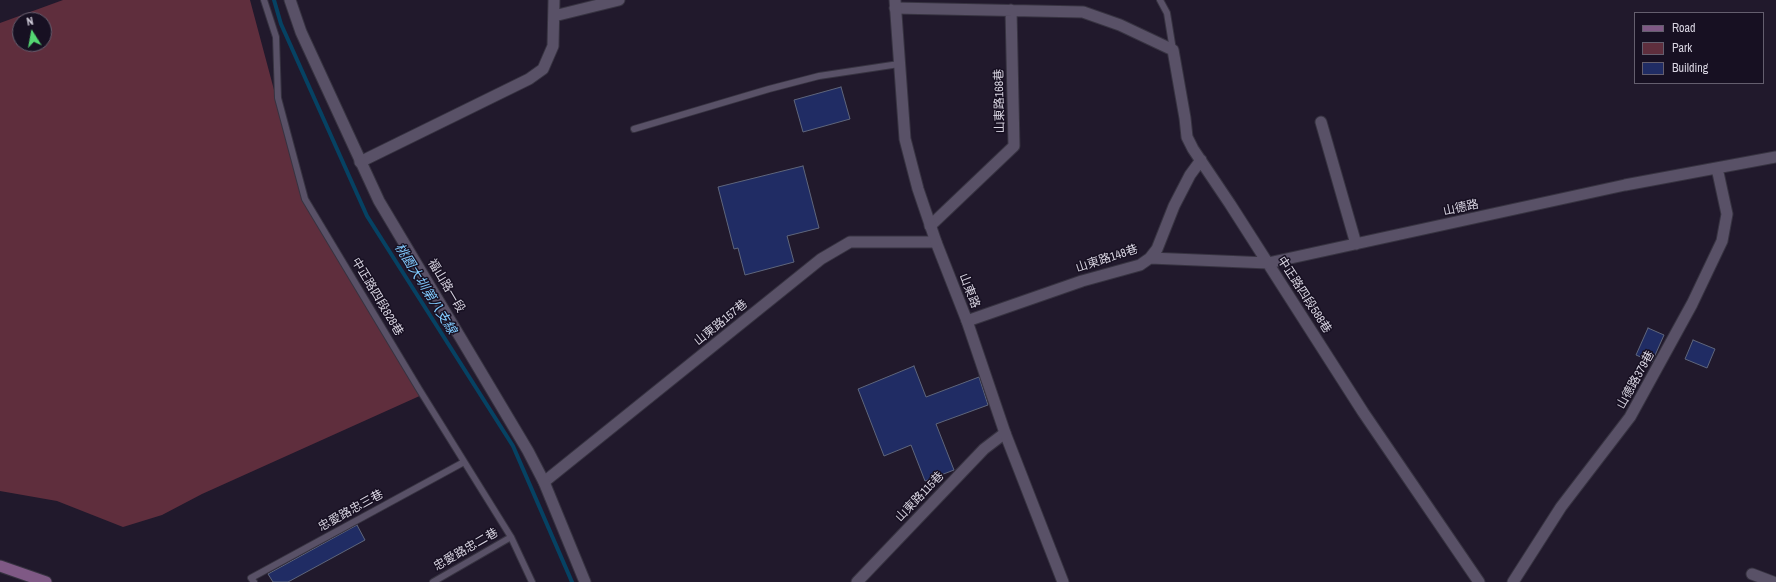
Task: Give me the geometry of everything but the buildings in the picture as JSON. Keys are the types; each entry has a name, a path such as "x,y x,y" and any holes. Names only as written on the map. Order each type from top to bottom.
{"main road":[{"path":"0,566 46,582"}],"street":[{"name":"福山路一段","path":"290,0 301,32 379,201 528,450 544,482 585,582"},
{"path":"360,162 544,70 553,46 554,0"},
{"path":"554,16 619,0"},
{"path":"895,4 1083,12 1120,25 1173,50"},
{"name":"山東路","path":"895,4 905,139 918,189 1005,433 1063,582"},
{"name":"山東路168巷","path":"930,226 1014,146 1011,10"},
{"name":"中正路四段588巷","path":"1173,50 1186,118 1187,137 1363,412 1479,582"},
{"path":"1322,122 1356,244"},
{"name":"山德路","path":"1150,258 1268,263 1625,185 1776,157"},
{"name":"山東路148巷","path":"966,321 1082,281 1140,265 1150,258 1156,249 1174,206 1190,175 1201,160"},
{"name":"山德路379巷","path":"1513,582 1561,507 1630,417 1692,304 1722,242 1727,214 1717,168"},
{"name":"山東路157巷","path":"544,482 821,259 850,242 936,242"},
{"name":"山東路115巷","path":"857,582 984,449 1005,433"},
{"path":"1752,574 1773,582"}],"lane":[{"name":"中正路四段828巷","path":"264,0 276,37 278,98 305,199 511,537 532,582"},
{"name":"中正路四段588巷","path":"1160,0 1167,13 1173,50"},
{"path":"634,129 769,89 819,76 899,64"},
{"name":"忠愛路忠三巷","path":"254,582 251,578 464,462"},
{"name":"忠愛路忠二巷","path":"433,582 511,537"}],"green space":[{"path":"63,0 250,0 297,176 309,208 424,394 202,494 162,515 123,527 57,501 0,491 0,23 12,19 12,52 52,52 52,12 30,12"}],"waterway":[{"name":"桃園大圳第八支線","path":"274,0 281,24 367,216 513,446 572,582"}]}
